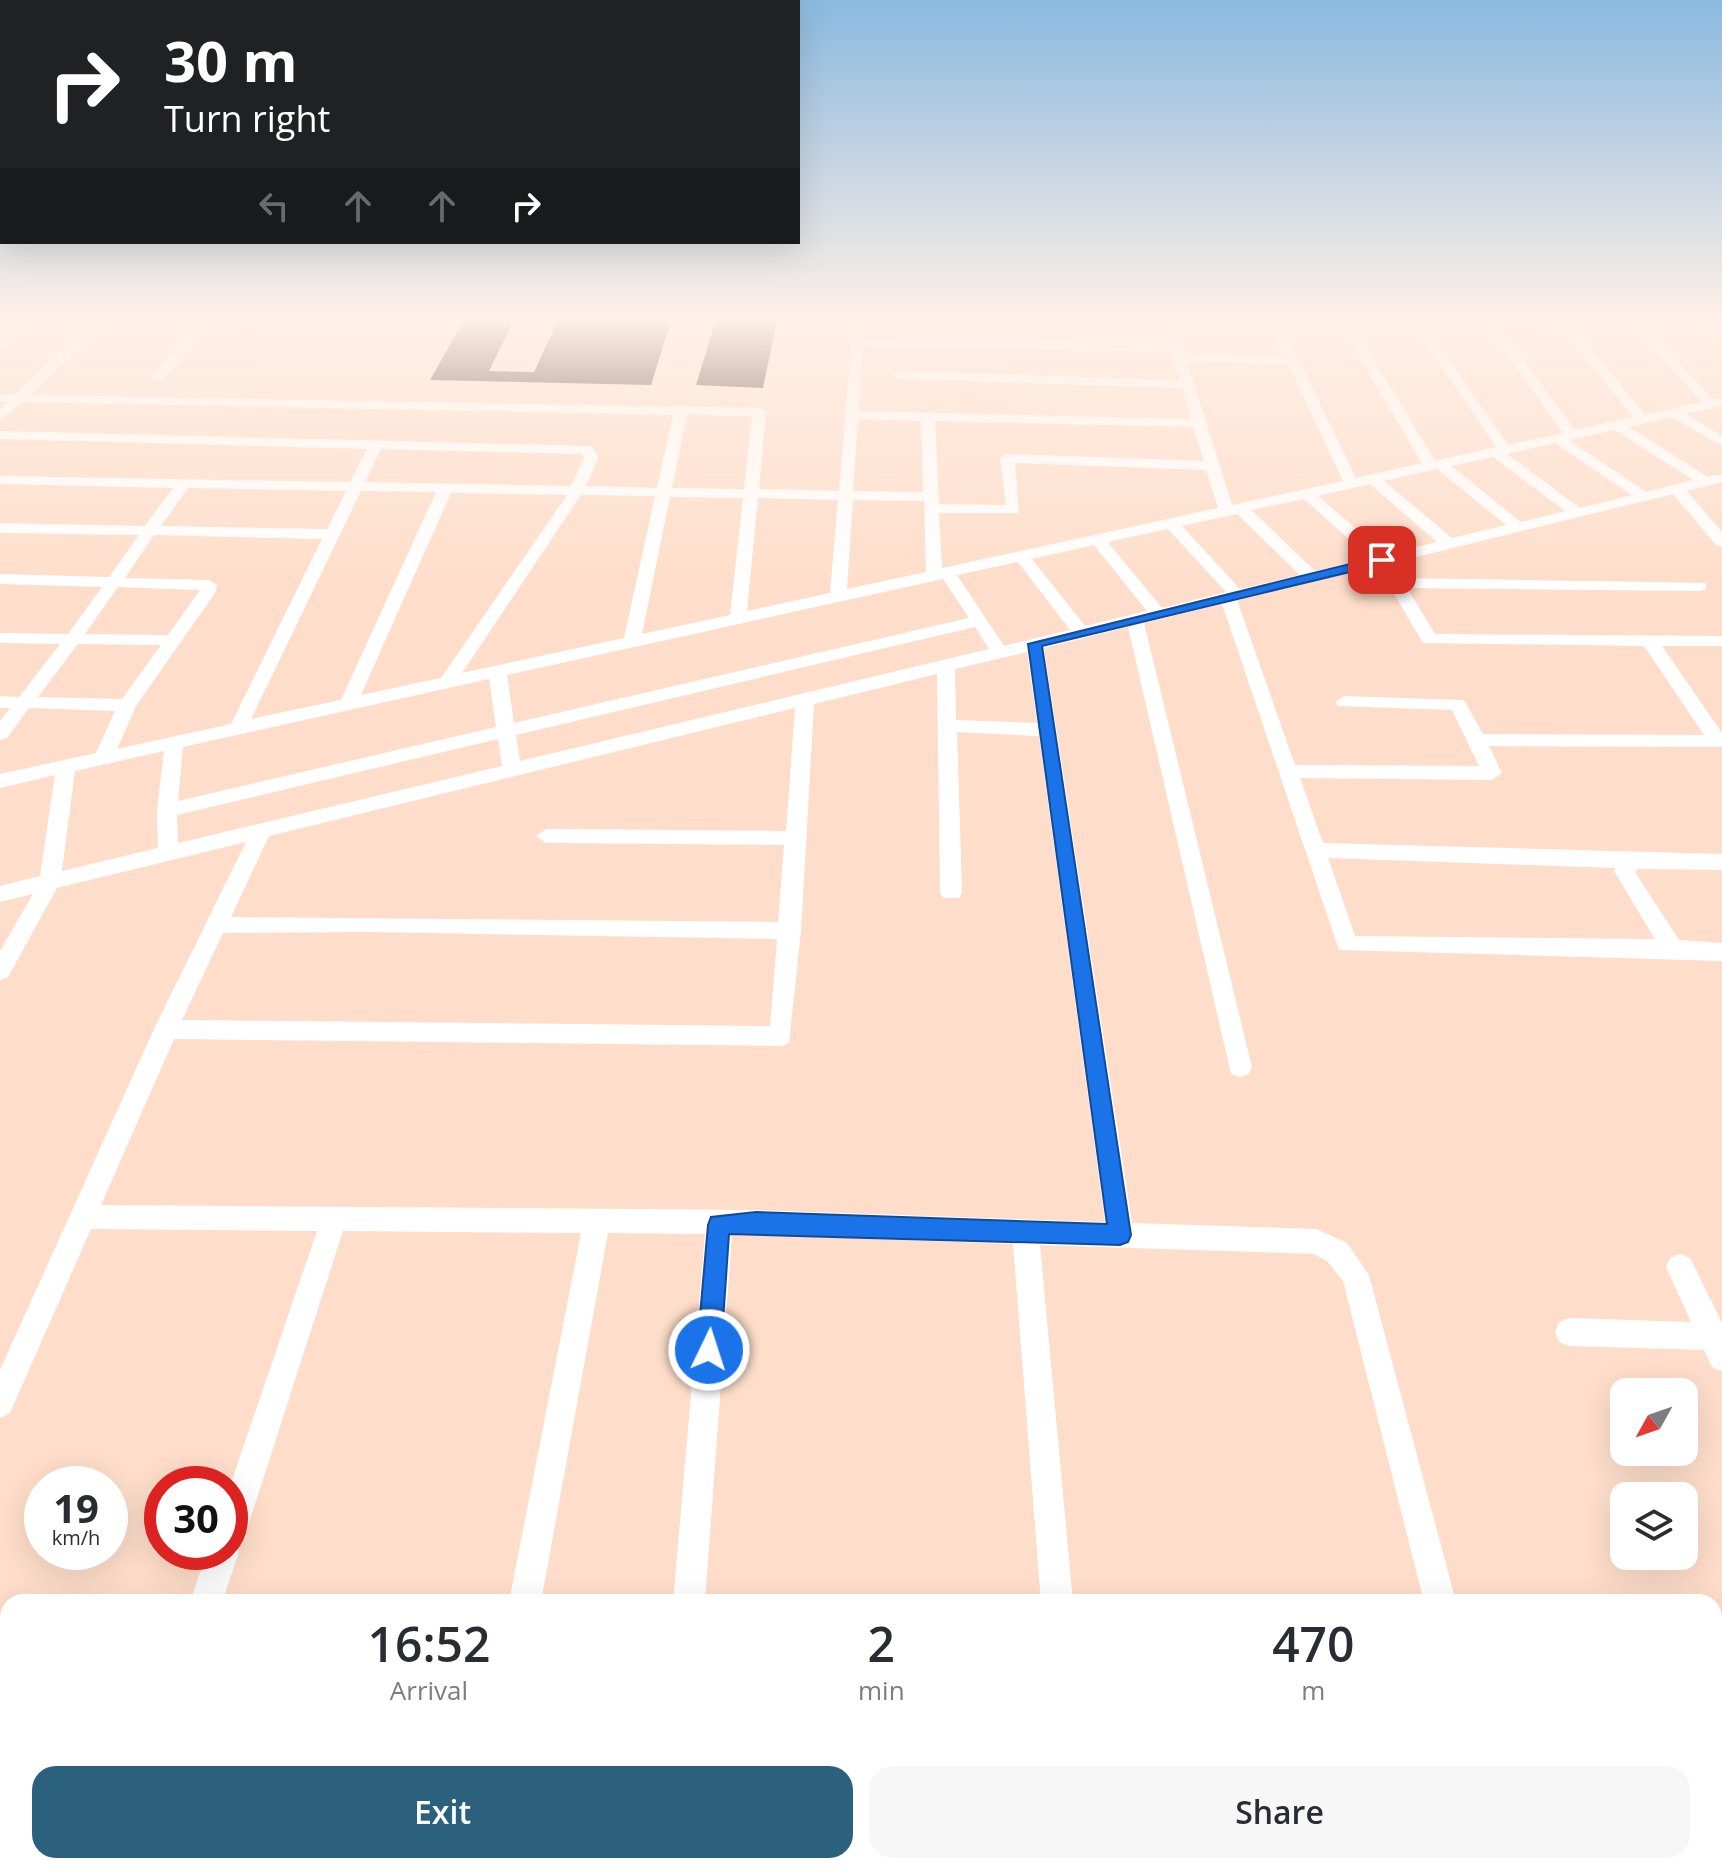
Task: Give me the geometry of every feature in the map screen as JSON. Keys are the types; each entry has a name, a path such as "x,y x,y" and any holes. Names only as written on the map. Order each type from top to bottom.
{"street":[{"path":"485,407 759,412 738,618"},
{"path":"838,596 853,407"},
{"path":"1194,407 1212,466 1233,509 1312,577"},
{"path":"1314,407 1351,482"},
{"path":"1399,407 1435,465 1518,527"},
{"path":"1472,407 1500,450 1577,513"},
{"path":"1546,407 1565,437 1644,497"},
{"path":"1632,407 1642,420"},
{"path":"0,781 1697,407"},
{"path":"632,641 681,411"},
{"path":"1674,413 1722,442"},
{"path":"852,415 1199,423"},
{"path":"928,417 931,502 940,573 1000,653"},
{"path":"1617,425 1714,480"},
{"path":"0,435 588,450 591,458 576,492 447,682"},
{"path":"3,484 183,484 845,496 1014,510 1007,440"},
{"path":"238,728 376,444"},
{"path":"1007,458 1212,466"},
{"path":"1373,479 1449,544"},
{"path":"0,894 263,828 946,668 1714,480"},
{"path":"0,734 73,639 183,484"},
{"path":"1677,489 1722,542"},
{"path":"348,704 445,490"},
{"path":"1306,493 1382,560 1429,639 1722,641"},
{"path":"1171,523 1233,596 1287,771 1347,944 1672,948 1722,952"},
{"path":"0,528 331,534"},
{"path":"1097,539 1158,614"},
{"path":"1021,556 1081,633"},
{"path":"0,579 209,585 207,593 127,705 104,757"},
{"path":"1398,583 1700,586"},
{"path":"1135,620 1240,1067"},
{"path":"167,810 979,621"},
{"path":"0,638 173,640"},
{"path":"1650,641 1720,741"},
{"path":"1035,644 1120,1235"},
{"path":"946,668 951,892"},
{"path":"497,671 512,771"},
{"path":"166,1029 781,1036 805,701"},
{"path":"0,702 127,705"},
{"path":"1287,771 1492,773 1458,704 1344,702"},
{"path":"945,725 1049,730"},
{"path":"1477,740 1720,741"},
{"path":"168,852 167,810 174,742"},
{"path":"0,971 50,882 66,767"},
{"path":"0,1403 166,1029 219,925 263,828"},
{"path":"546,836 796,838"},
{"path":"1314,850 1722,862"},
{"path":"1633,861 1624,871 1672,948"},
{"path":"219,925 790,931"},
{"path":"81,1217 597,1221 719,1225 756,1222 1316,1242 1337,1252 1355,1275 1438,1594"},
{"path":"248,1478 334,1219"},
{"path":"527,1594 597,1221"},
{"path":"690,1594 719,1225"},
{"path":"1026,1233 1056,1594"},
{"path":"1680,1267 1719,1343"},
{"path":"1569,1332 1719,1343"},
{"path":"209,1594 217,1570"}],"route":[{"path":"709,1350 719,1225 756,1222 1120,1235 1035,644 1382,560"}]}
